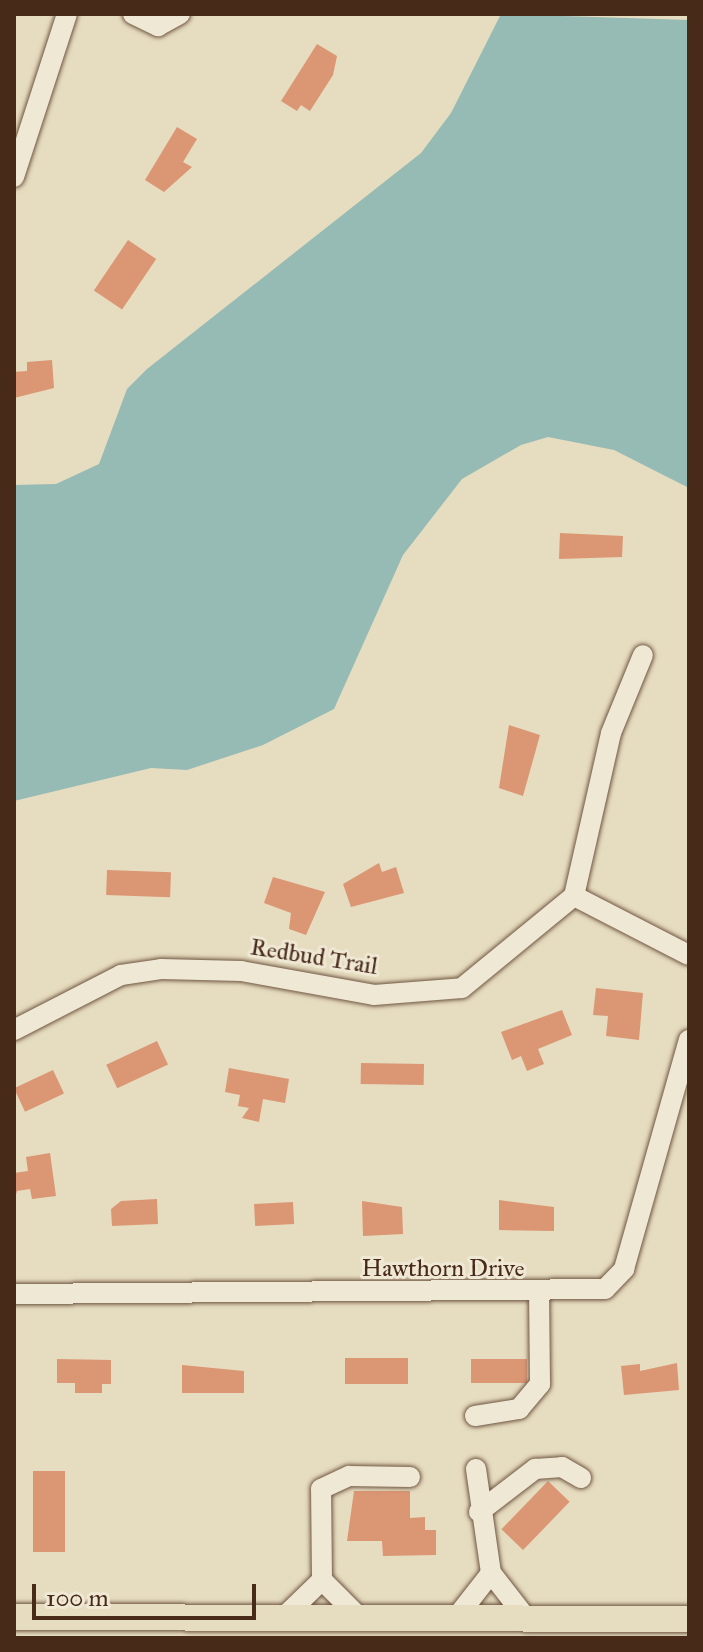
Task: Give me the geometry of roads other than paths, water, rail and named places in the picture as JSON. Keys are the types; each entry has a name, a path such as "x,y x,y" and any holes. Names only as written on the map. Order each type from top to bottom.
{"main road":[{"path":"14,1617 680,1619"}],"street":[{"path":"14,177 67,14"},
{"path":"133,14 158,26 180,14"},
{"path":"643,655 611,733 574,896 689,955"},
{"name":"Redbud Trail","path":"14,1030 121,975 161,969 241,971 374,995 462,988 574,896"},
{"name":"Hawthorn Drive","path":"14,1294 539,1294 605,1289 624,1269 689,1040"},
{"path":"475,1416 519,1409 532,1397 541,1368 539,1294"},
{"path":"479,1512 535,1469 562,1467 581,1478"},
{"path":"476,1469 479,1512 491,1573 526,1618"},
{"path":"360,1618 322,1580 321,1489 349,1476 410,1477"},
{"path":"456,1618 491,1573"},
{"path":"283,1618 322,1580"}],"water":[{"path":"501,14 689,20 689,488 614,450 548,437 521,445 462,479 403,555 334,709 263,745 187,770 151,768 14,801 14,485 56,484 99,464 127,389 147,369 421,153 451,113"}]}
